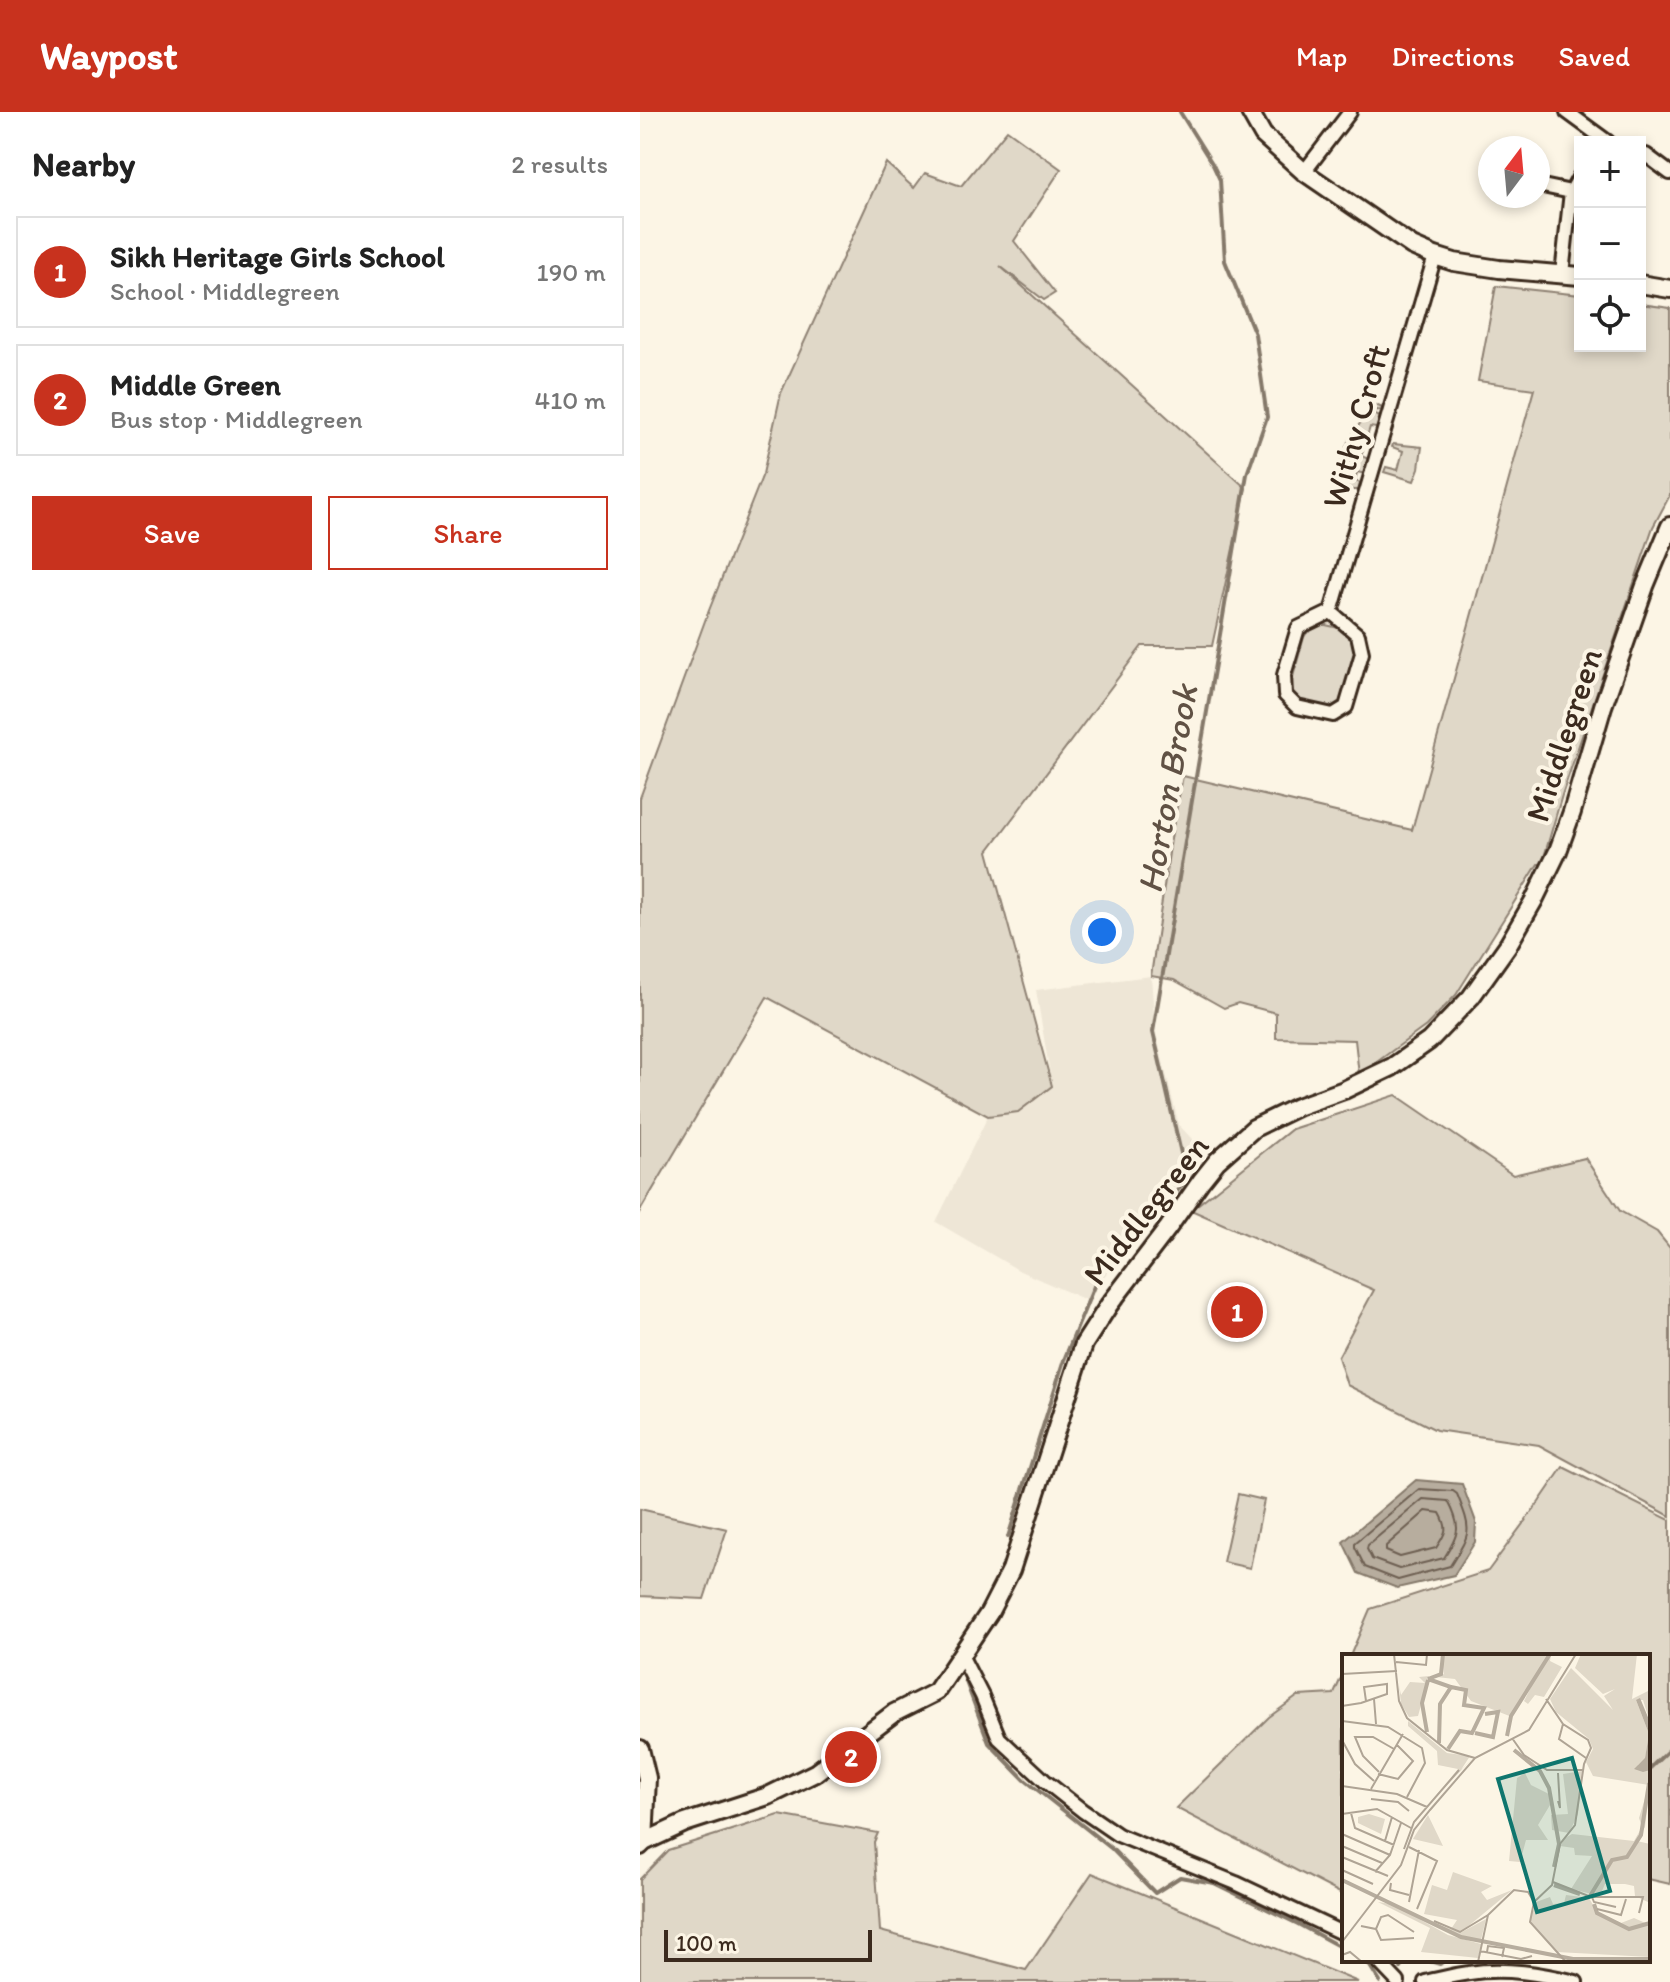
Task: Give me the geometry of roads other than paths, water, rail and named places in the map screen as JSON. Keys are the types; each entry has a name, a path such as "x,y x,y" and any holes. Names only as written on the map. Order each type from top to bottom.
{"street":[{"path":"1250,112 1263,135 1304,172 1412,246 1454,262 1574,275"},
{"path":"1304,172 1350,112"},
{"path":"1567,112 1600,136"},
{"path":"1646,155 1670,173"},
{"path":"1562,274 1574,187"},
{"path":"1550,188 1571,192"},
{"name":"Withy Croft","path":"1331,612 1435,256"},
{"path":"1646,285 1670,289"},
{"name":"Middlegreen","path":"642,1844 685,1823 768,1796 815,1773 894,1713 936,1692 989,1613 1011,1570 1084,1344 1109,1305 1201,1181 1217,1161 1254,1128 1392,1067 1429,1041 1471,997 1508,945 1558,851 1603,706 1645,586 1670,526"},
{"path":"1331,612 1358,635 1362,653 1346,707 1333,715 1297,707 1285,695 1284,675 1298,628 1331,612"},
{"path":"961,1655 999,1738 1083,1811 1118,1835 1236,1883 1342,1933"},
{"path":"640,1749 647,1778 642,1844"},
{"path":"1379,1962 1398,1982"},
{"path":"1425,1982 1470,1972 1509,1971 1576,1982"}],"water":[{"path":"1416,1480 1462,1484 1476,1522 1475,1542 1454,1575 1397,1588 1358,1573 1343,1542"}],"waterway":[{"name":"Horton Brook","path":"1008,1537 1064,1360 1101,1269 1121,1258 1187,1179 1153,1032 1247,474 1267,417 1255,334 1225,261 1220,180 1180,112"},
{"name":"Horton Brook","path":"965,1679 989,1743 1025,1780 1112,1849 1155,1893 1180,1877 1214,1883 1342,1948"},
{"path":"1650,1768 1670,1749"},
{"name":"Horton Brook","path":"1366,1962 1380,1982"},
{"path":"1401,1968 1406,1962"},
{"path":"1433,1962 1442,1962"}],"place":[{"name":"Sikh Heritage Girls School","path":"1237,1312"},
{"name":"Middle Green","path":"851,1757"}]}
